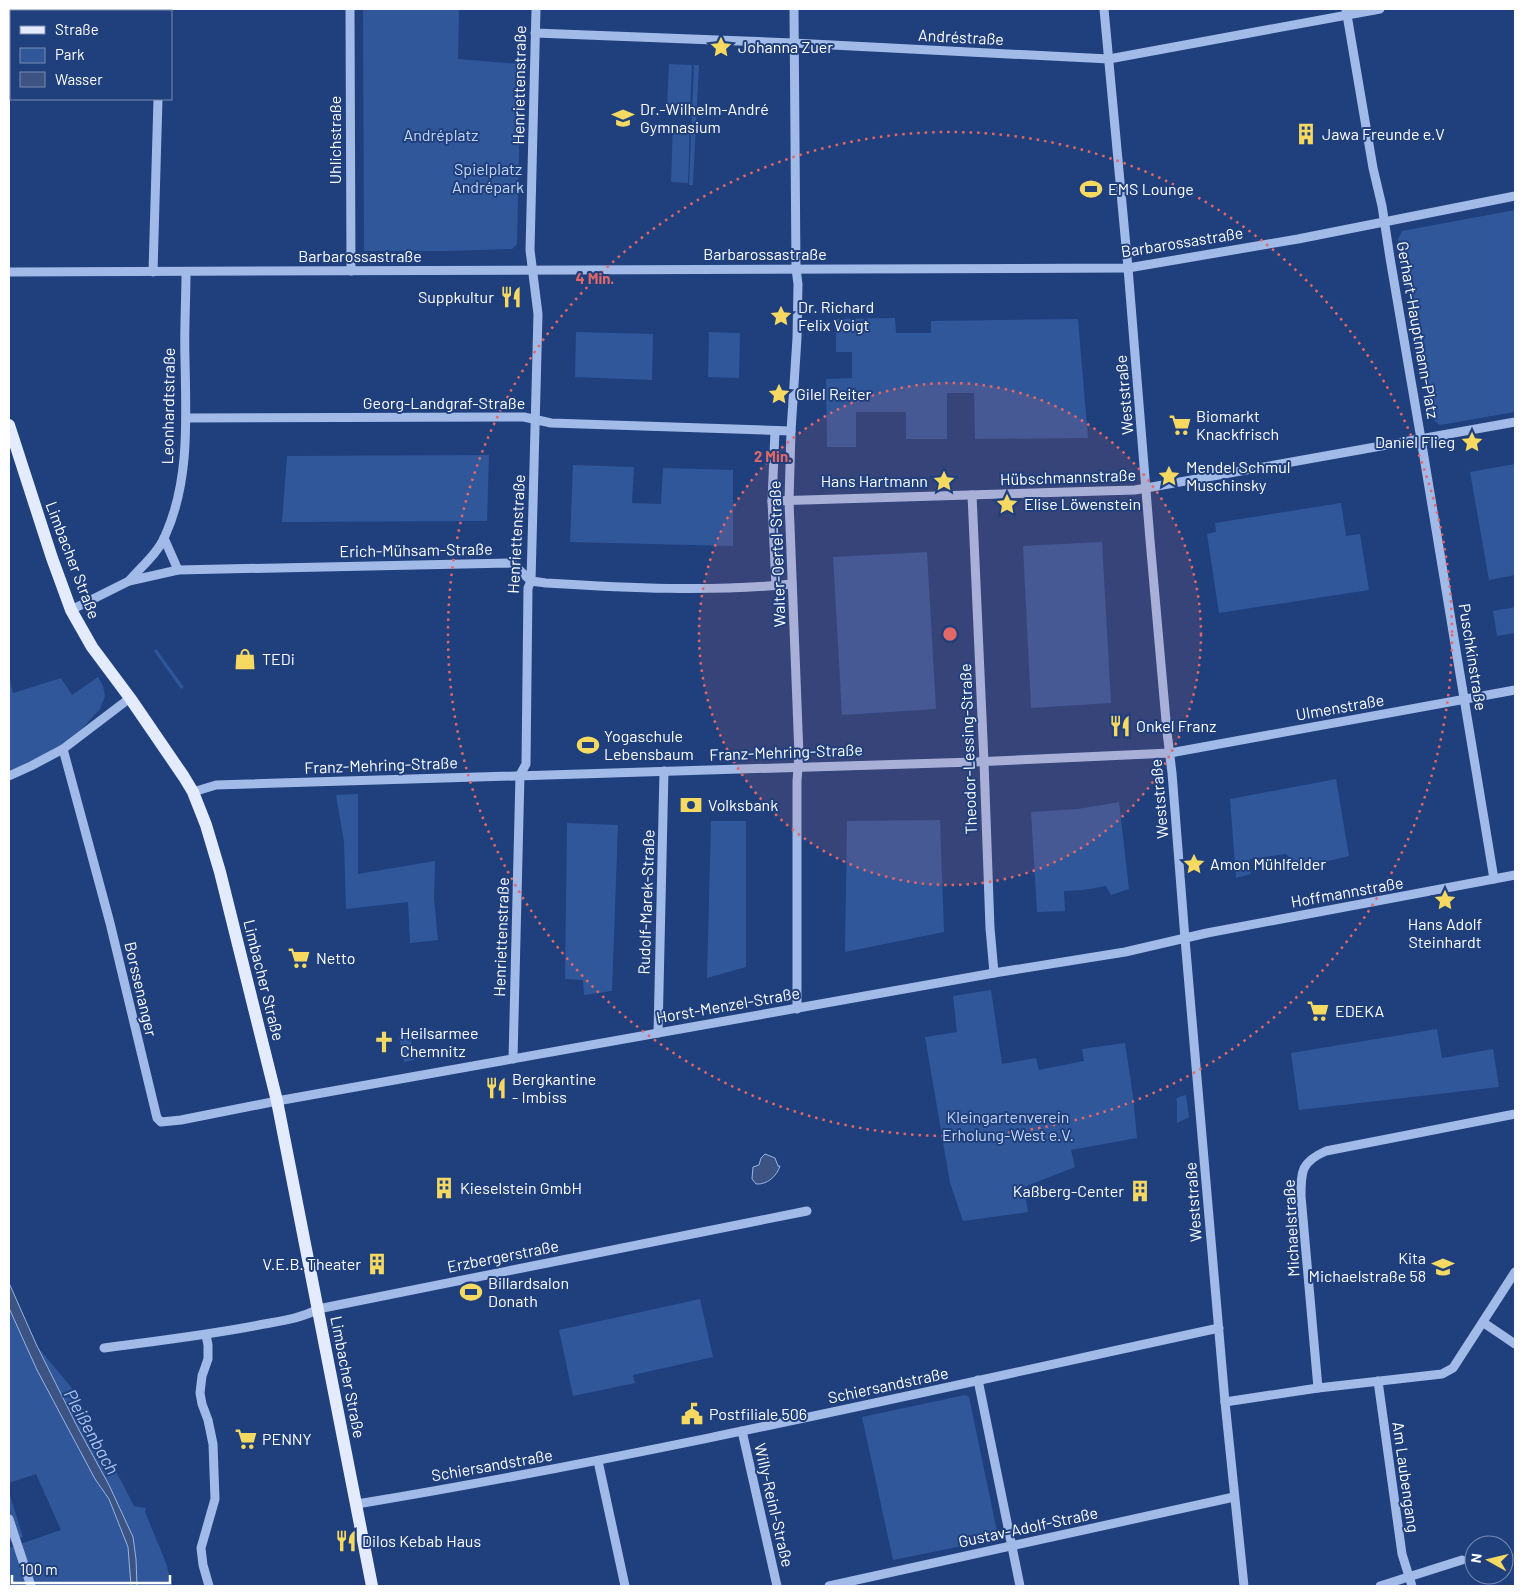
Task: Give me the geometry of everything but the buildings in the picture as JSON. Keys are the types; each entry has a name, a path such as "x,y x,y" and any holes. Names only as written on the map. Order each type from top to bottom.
{"main road":[{"name":"Limbacher Straße","path":"9,425 71,610 92,647 130,698 193,792 206,825 219,868 277,1101 372,1586"}],"street":[{"name":"Uhlichstraße","path":"350,9 351,271"},
{"name":"Henriettenstraße","path":"513,1059 520,775 526,764 528,588 531,581 536,420 538,314 530,250 536,9"},
{"name":"Walter-Oertel-Straße","path":"794,9 796,269 798,284 789,501 799,755 797,781 796,1009"},
{"name":"Weststraße","path":"1104,9 1225,1402 1244,1586"},
{"name":"Andréstraße","path":"535,33 794,43 1109,59 1347,12 1380,9"},
{"name":"Gerhart-Hauptmann-Platz","path":"1347,12 1421,439 1515,422"},
{"path":"153,272 158,100"},
{"name":"Barbarossastraße","path":"9,272 1128,268 1298,239 1515,196"},
{"name":"Leonhardtstraße","path":"129,581 164,538 174,513 180,487 185,454 186,272"},
{"name":"Georg-Landgraf-Straße","path":"186,418 524,417 551,423 791,431"},
{"name":"Walter-Oertel-Straße","path":"775,431 772,501 776,586"},
{"name":"Hübschmannstraße","path":"772,501 1147,489 1421,439"},
{"name":"Puschkinstraße","path":"1421,439 1494,879"},
{"name":"Theodor-Lessing-Straße","path":"972,495 990,928 994,973"},
{"path":"164,538 178,570"},
{"name":"Erich-Mühsam-Straße","path":"71,610 129,581 178,570 512,563 531,581"},
{"path":"531,581 654,588 776,586 792,584"},
{"name":"Ulmenstraße","path":"1170,753 1515,690"},
{"path":"9,776 63,748 130,698"},
{"name":"Borssenanger","path":"63,748 110,923 157,1118 161,1122 181,1120 277,1101"},
{"name":"Franz-Mehring-Straße","path":"193,792 216,785 984,762 1170,753"},
{"name":"Rudolf-Marek-Straße","path":"658,1033 664,771"},
{"name":"Hoffmannstraße","path":"1185,939 1207,933 1515,875"},
{"name":"Horst-Menzel-Straße","path":"277,1101 994,973 1125,952 1185,939"},
{"name":"Michaelstraße","path":"1318,1388 1301,1196 1305,1165 1314,1156 1326,1151 1515,1114"},
{"name":"Erzbergerstraße","path":"104,1348 206,1335 306,1316 318,1309 807,1211"},
{"path":"1225,1402 1448,1372 1453,1368 1484,1322 1515,1272"},
{"path":"1484,1322 1515,1344"},
{"name":"Schiersandstraße","path":"356,1504 598,1461 1219,1328"},
{"path":"206,1335 208,1359 202,1376 200,1393 213,1444 215,1499 202,1548 203,1565 208,1586"},
{"path":"978,1380 1020,1586"},
{"name":"Am Laubengang","path":"1378,1381 1402,1554 1412,1586"},
{"name":"Willy-Reinl-Straße","path":"742,1431 777,1586"},
{"path":"598,1461 625,1586"},
{"name":"Gustav-Adolf-Straße","path":"829,1586 1234,1497"},
{"path":"9,1519 31,1586"},
{"path":"1380,1586 1462,1560"}],"green space":[{"name":"Andréplatz","path":"363,9 459,9 458,59 521,64 517,244 512,249 364,251"},
{"path":"669,64 692,65 690,108 667,107"},
{"path":"694,65 699,65 693,185 689,185"},
{"path":"673,124 690,124 688,183 671,182"},
{"path":"1515,210 1515,412 1440,425 1431,418 1398,239 1402,231"},
{"path":"895,318 896,333 931,333 931,321 1078,319 1088,438 975,439 974,393 947,393 947,439 906,439 906,412 856,412 856,447 827,447 826,379 852,378 852,352 836,352 836,319"},
{"path":"576,332 653,334 652,380 575,377"},
{"path":"709,332 740,333 739,378 708,377"},
{"path":"489,455 487,521 282,522 287,456"},
{"path":"1515,464 1515,575 1489,580 1470,472"},
{"path":"573,465 634,467 632,503 661,504 663,468 733,470 733,546 570,542"},
{"path":"1341,503 1346,536 1360,534 1369,590 1219,613 1207,534 1216,532 1215,523"},
{"path":"1102,542 1111,703 1031,708 1023,546"},
{"path":"927,552 936,709 842,715 833,557"},
{"path":"1515,607 1515,633 1497,636 1493,611"},
{"path":"156,649 184,687 181,689 154,651"},
{"path":"9,676 13,693 61,678 72,695 98,677 103,686 105,696 100,709 63,749 9,776"},
{"path":"1336,779 1349,856 1300,868 1286,854 1250,859 1251,874 1236,878 1230,799"},
{"path":"358,794 358,874 435,861 434,899 438,940 410,943 408,902 346,909 344,842 336,795"},
{"path":"1119,802 1129,889 1111,895 1106,886 1064,891 1065,911 1037,912 1031,812 1078,809"},
{"path":"940,820 944,932 845,952 847,821"},
{"path":"711,821 746,821 746,967 707,978"},
{"path":"567,823 618,825 612,991 584,995 583,980 565,979"},
{"name":"Kleingartenverein Erholung-West e.V.","path":"991,990 1002,1064 1036,1058 1039,1070 1084,1061 1082,1049 1125,1043 1137,1138 1071,1150 1075,1167 1024,1187 1028,1212 963,1221 950,1183 925,1037 957,1032 953,996"},
{"path":"1437,1029 1442,1058 1493,1049 1499,1087 1299,1110 1291,1053"},
{"path":"410,1034 414,1060 404,1062 399,1036"},
{"path":"1186,1095 1189,1117 1177,1123 1177,1100 1175,1100"},
{"path":"700,1299 713,1357 633,1375 635,1383 573,1396 559,1330"},
{"path":"9,1308 24,1340 37,1346 75,1392 134,1506 146,1508 145,1512 166,1563 172,1586 9,1586 9,1548 61,1530 36,1474 9,1483"},
{"path":"965,1395 969,1397 998,1536 997,1539 893,1560 862,1417"},
{"path":"9,1492 23,1537 9,1542"}],"water":[{"path":"765,1154 775,1158 778,1166 780,1166 777,1173 771,1179 764,1183 756,1184 752,1179 753,1167 759,1165 761,1158"},
{"path":"9,1283 37,1346 109,1485 133,1537 137,1586 131,1586 128,1547 109,1499 95,1479 37,1370 9,1308"}],"place":[{"name":"Johanna Zuer","path":"721,47"},
{"name":"Dr.-Wilhelm-André Gymnasium","path":"623,118"},
{"name":"Jawa Freunde e.V","path":"1306,134"},
{"name":"EMS Lounge","path":"1091,189"},
{"name":"Suppkultur","path":"511,297"},
{"name":"Dr. Richard Felix Voigt","path":"781,316"},
{"name":"Gilel Reiter","path":"779,394"},
{"name":"Biomarkt Knackfrisch","path":"1180,425"},
{"name":"Daniel Flieg","path":"1472,442"},
{"name":"Mendel Schmul Muschinsky","path":"1169,476"},
{"name":"Hans Hartmann","path":"944,481"},
{"name":"Elise Löwenstein","path":"1007,504"},
{"name":"TEDi","path":"245,659"},
{"name":"Onkel Franz","path":"1120,726"},
{"name":"Yogaschule Lebensbaum","path":"588,745"},
{"name":"Volksbank","path":"691,805"},
{"name":"Amon Mühlfelder","path":"1194,864"},
{"name":"Hans Adolf Steinhardt","path":"1445,900"},
{"name":"Netto","path":"299,958"},
{"name":"EDEKA","path":"1318,1011"},
{"name":"Heilsarmee Chemnitz","path":"384,1042"},
{"name":"Bergkantine - Imbiss","path":"496,1088"},
{"name":"Kieselstein GmbH","path":"444,1188"},
{"name":"Kaßberg-Center","path":"1140,1191"},
{"name":"V.E.B. Theater","path":"377,1264"},
{"name":"Kita Michaelstraße 58","path":"1443,1267"},
{"name":"Billardsalon Donath","path":"471,1292"},
{"name":"Postfiliale 506","path":"692,1414"},
{"name":"PENNY","path":"246,1439"},
{"name":"Dilos Kebab Haus","path":"346,1541"}],"park label":[{"name":"Spielplatz Andrépark","path":"488,178"}],"water label":[{"name":"Pleißenbach","path":"91,1432"}]}
